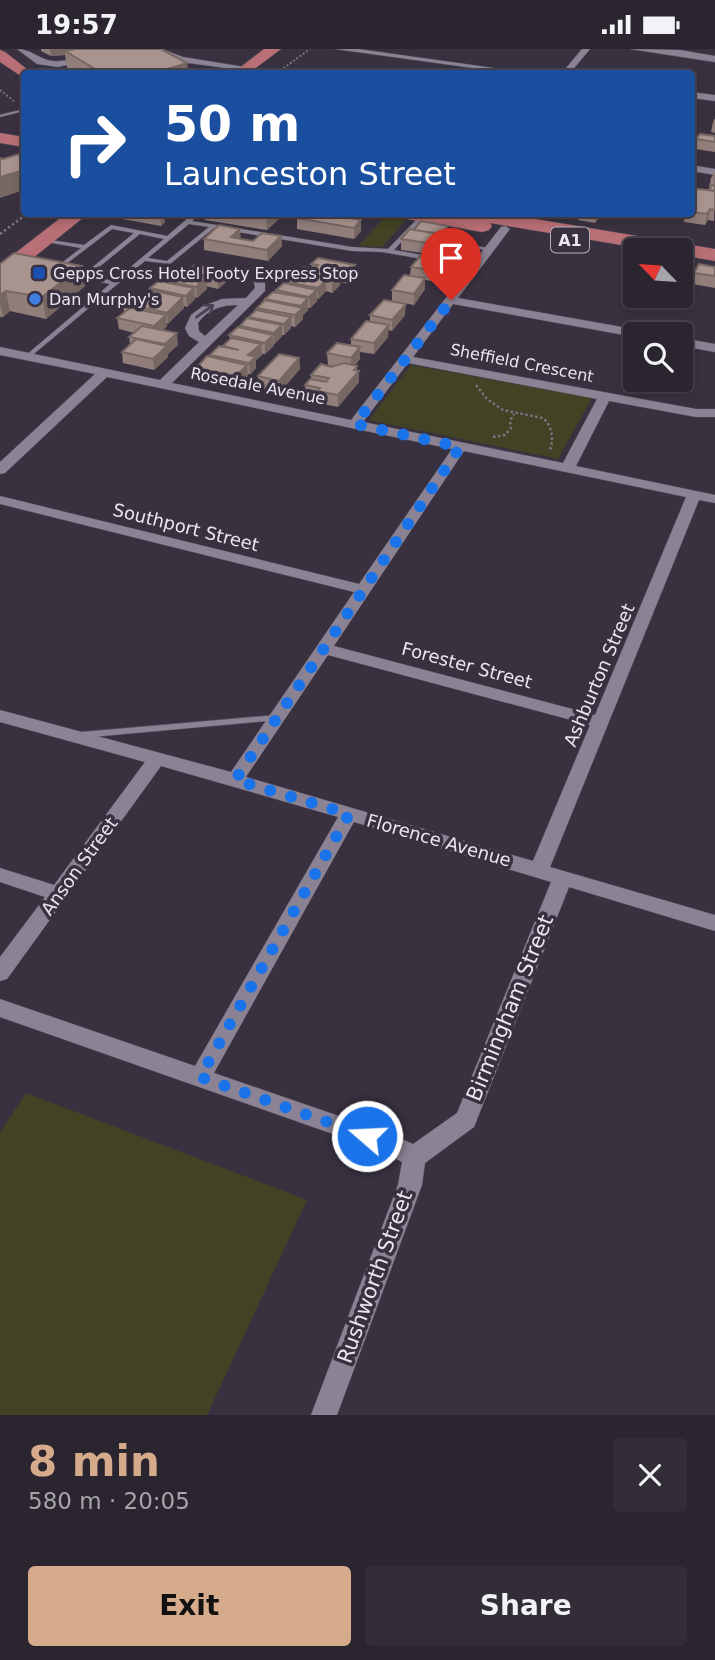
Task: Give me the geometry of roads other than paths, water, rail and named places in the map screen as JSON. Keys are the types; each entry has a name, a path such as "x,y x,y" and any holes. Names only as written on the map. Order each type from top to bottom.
{"highway":[{"path":"0,55 13,70"},
{"path":"255,70 276,64"},
{"path":"0,138 21,142"},
{"path":"0,150 21,154"},
{"path":"0,251 45,217"},
{"path":"0,275 75,217"},
{"name":"A1","path":"477,217 623,249"},
{"name":"A1","path":"413,219 508,225 713,258"},
{"name":"A1","path":"693,259 713,258"}],"street":[{"path":"21,49 40,62 58,64 134,49"},
{"path":"154,49 181,59 238,70"},
{"path":"339,49 500,70"},
{"path":"568,70 586,49"},
{"path":"634,49 685,51 715,59"},
{"path":"433,70 442,63"},
{"path":"695,96 715,99"},
{"path":"695,169 715,172"},
{"path":"355,424 508,225"},
{"path":"162,385 261,289 259,277"},
{"path":"451,300 623,331"},
{"path":"207,341 196,337 190,331 196,317 216,304 248,301"},
{"path":"693,344 715,348"},
{"name":"Rosedale Avenue","path":"0,351 715,499"},
{"name":"Sheffield Crescent","path":"405,359 696,413 715,413"},
{"path":"0,470 104,373"},
{"path":"567,469 605,396"},
{"path":"235,780 460,447"},
{"name":"Ashburton Street","path":"539,870 694,495"},
{"name":"Southport Street","path":"0,500 364,590"},
{"name":"Forester Street","path":"324,649 600,722"},
{"name":"Florence Avenue","path":"0,716 235,780 715,923"},
{"name":"Anson Street","path":"0,973 157,759"},
{"path":"200,1077 349,814"},
{"path":"0,875 58,894"},
{"name":"Birmingham Street","path":"414,1157 466,1119 563,877"},
{"path":"0,1008 391,1144 414,1157"},
{"name":"Rushworth Street","path":"324,1415 410,1185 414,1157"}],"lane":[{"path":"0,116 21,111"},
{"path":"27,357 194,217"},
{"path":"390,251 413,219 453,236 460,244 490,249"},
{"path":"188,222 352,249 390,251 446,261 460,244"},
{"path":"144,259 168,263 213,226"},
{"path":"115,283 54,271 111,227 169,238"},
{"path":"84,277 139,232"},
{"path":"46,240 86,247"},
{"path":"79,736 277,718"}],"place":[{"name":"Gepps Cross Hotel Footy Express Stop","path":"39,273"},
{"name":"Dan Murphy's","path":"35,299"}]}
